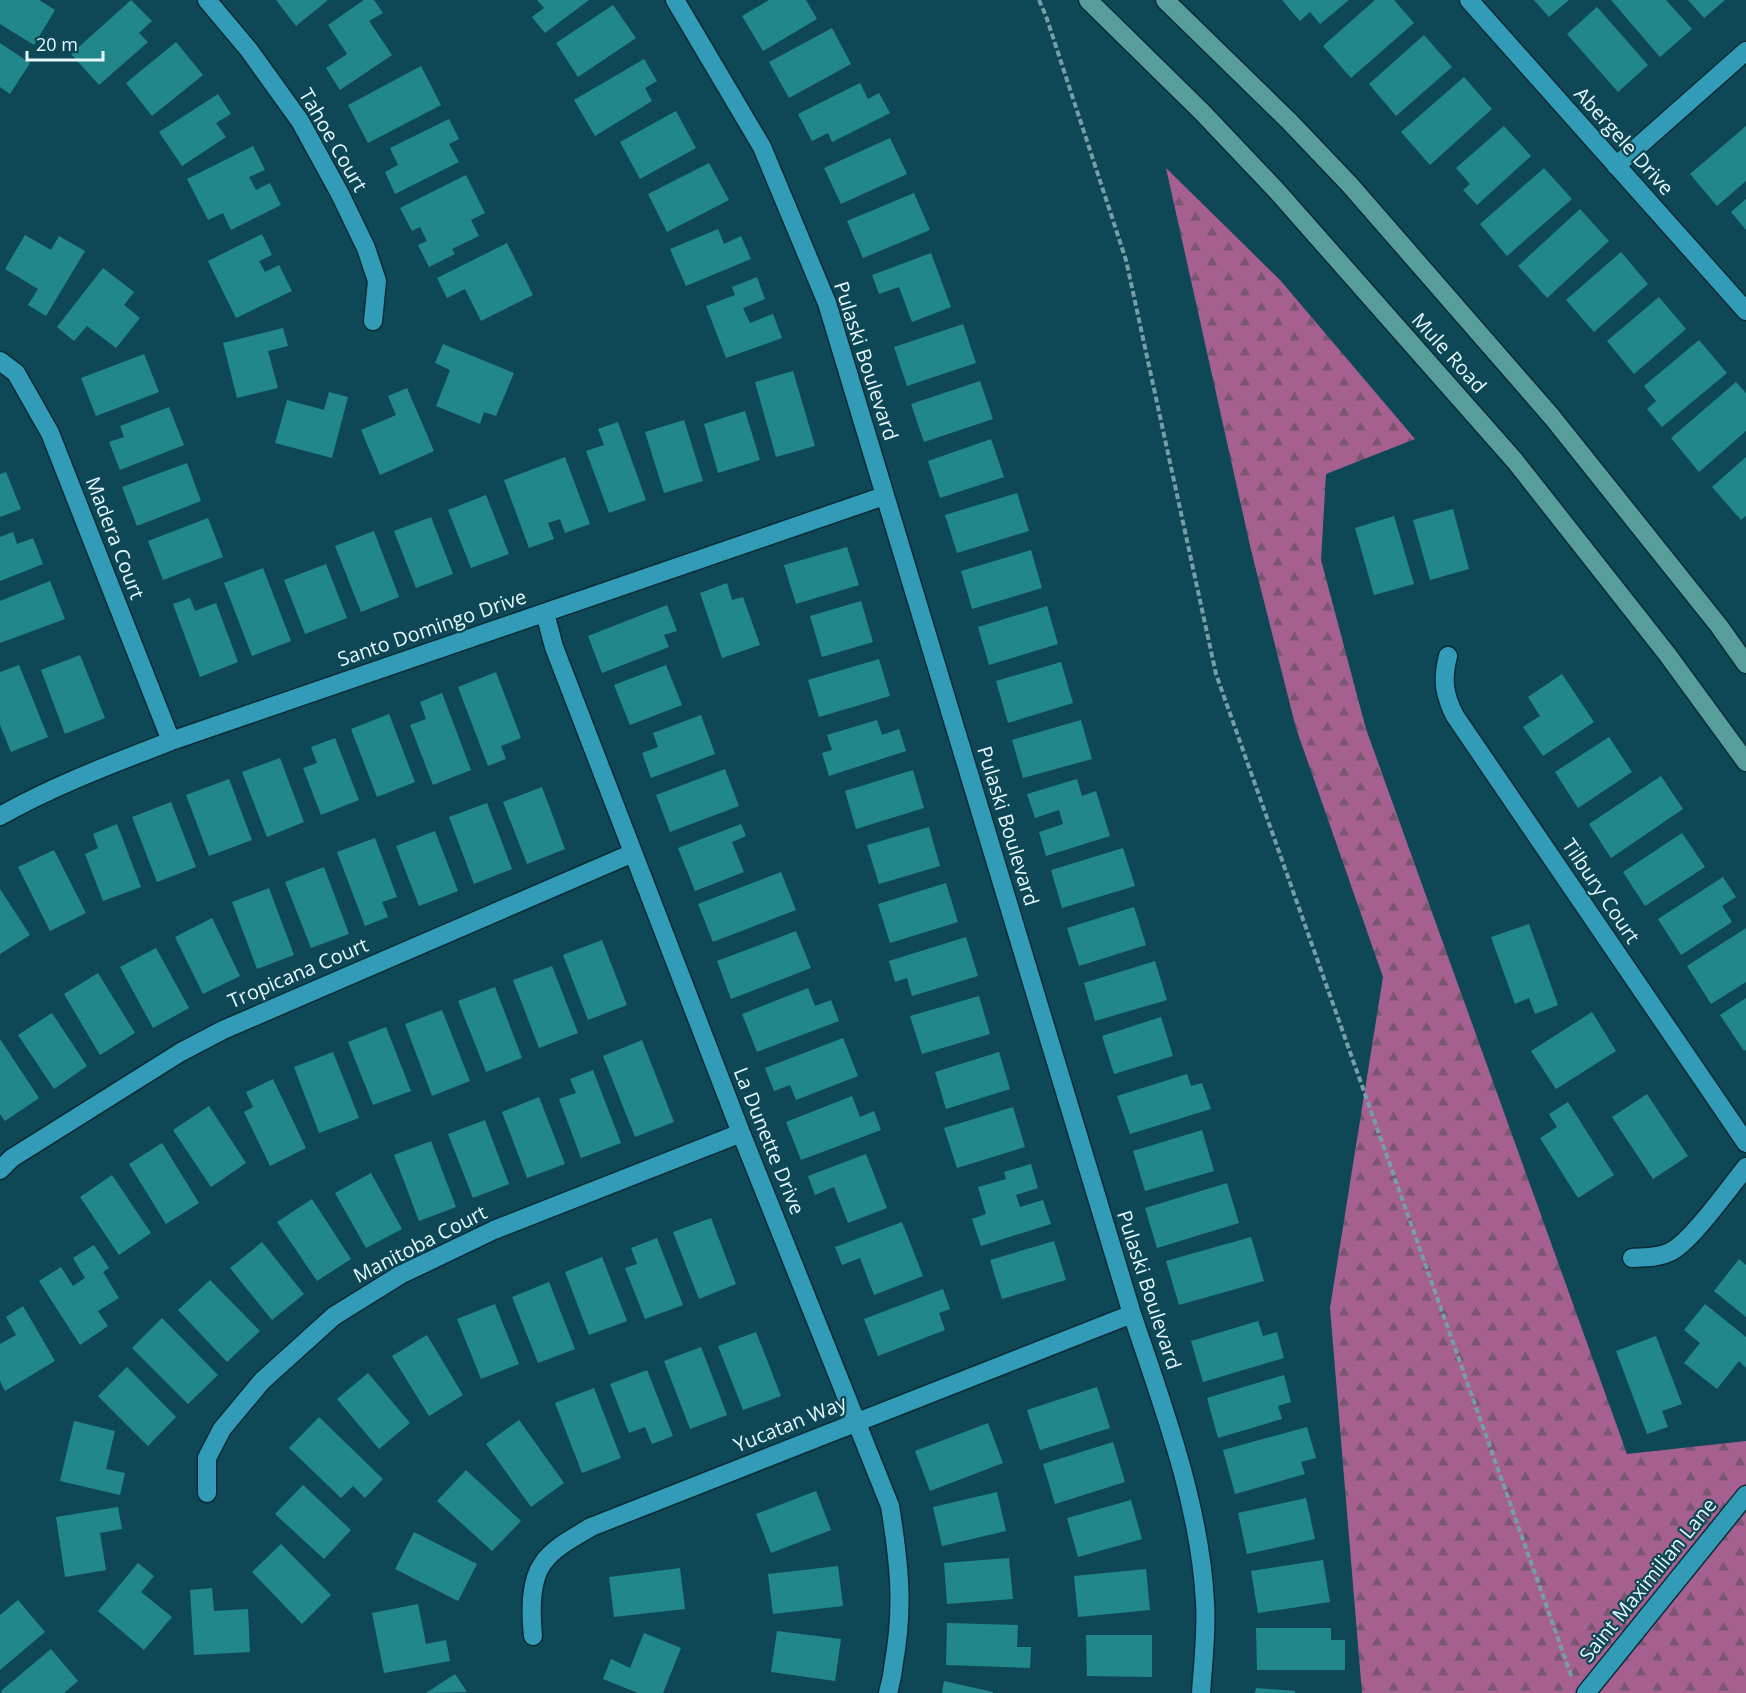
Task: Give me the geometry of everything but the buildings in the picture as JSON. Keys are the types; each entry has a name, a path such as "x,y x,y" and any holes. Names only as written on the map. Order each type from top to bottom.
{"main road":[{"name":"Mule Road","path":"1088,0 1202,112 1276,190 1515,461 1667,654 1746,762"},
{"name":"Mule Road","path":"1165,0 1290,122 1358,194 1552,417 1746,663"}],"street":[{"name":"Tahoe Court","path":"207,0 249,50 300,121 340,194 366,248 377,281 373,321"},
{"name":"Pulaski Boulevard","path":"675,0 762,147 827,303 1132,1314 1175,1441 1198,1544 1205,1602 1205,1643 1201,1693"},
{"name":"Abergele Drive","path":"1468,0 1746,311"},
{"path":"1616,166 1746,51"},
{"name":"Madera Court","path":"0,361 16,373 50,433 171,741"},
{"name":"Santo Domingo Drive","path":"0,816 76,778 171,741 884,496"},
{"name":"La Dunette Drive","path":"545,613 554,647 741,1133 890,1506 901,1596 897,1646 888,1693"},
{"name":"Tilbury Court","path":"1448,656 1444,685 1448,702 1455,716 1746,1143"},
{"name":"Tropicana Court","path":"0,1170 12,1158 181,1052 223,1030 633,853"},
{"name":"Manitoba Court","path":"207,1493 207,1458 222,1429 262,1381 334,1316 400,1275 494,1230 741,1133"},
{"path":"1632,1258 1655,1257 1672,1251 1686,1240 1746,1167"},
{"name":"Yucatan Way","path":"533,1636 531,1611 534,1588 542,1564 557,1549 591,1527 1132,1314"},
{"name":"Saint Maximilian Lane","path":"1580,1687 1746,1495"}],"path":[{"path":"1039,0 1126,260 1216,674 1580,1687"}],"green space":[{"path":"1166,168 1280,280 1415,439 1326,474 1321,560 1366,729 1627,1454 1746,1441 1746,1693 1362,1693 1330,1308 1383,977 1296,728 1251,550"}]}
